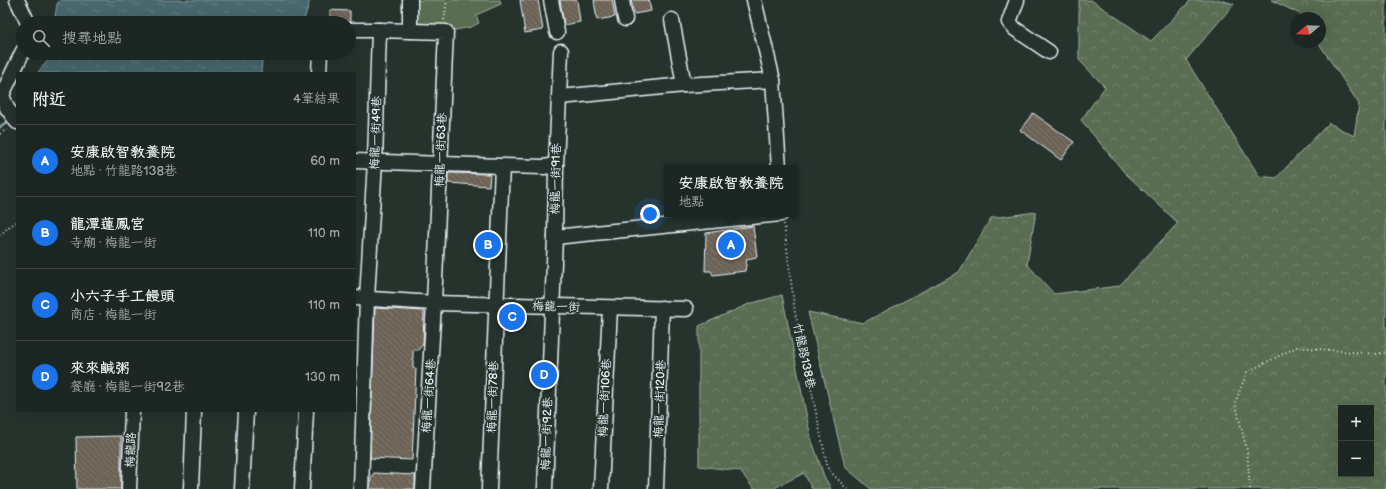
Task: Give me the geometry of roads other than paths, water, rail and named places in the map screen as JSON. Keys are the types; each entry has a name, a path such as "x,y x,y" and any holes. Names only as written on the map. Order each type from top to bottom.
{"street":[{"path":"17,0 25,16"},
{"path":"356,30 410,31 410,0"},
{"path":"551,0 557,32"},
{"path":"622,0 625,19"},
{"path":"754,0 773,80 778,165"},
{"path":"1018,0 1009,22 1015,29 1049,52"},
{"path":"672,20 684,85"},
{"name":"梅龍一街49巷","path":"361,489 361,298 375,161 379,30"},
{"name":"梅龍一街63巷","path":"410,31 446,32 434,303"},
{"name":"梅龍一街91巷","path":"552,307 561,51"},
{"path":"16,121 1,96 19,60"},
{"path":"319,72 320,60"},
{"path":"560,97 684,85 773,80"},
{"path":"356,161 544,167 556,165"},
{"name":"梅龍一街78巷","path":"489,489 502,166"},
{"path":"555,237 752,217"},
{"name":"梅龍一街","path":"361,298 434,303 552,307 686,309"},
{"name":"梅龍一街64巷","path":"423,489 434,303"},
{"name":"梅龍一街92巷","path":"545,489 552,307"},
{"name":"梅龍一街106巷","path":"600,489 610,308"},
{"name":"梅龍一街120巷","path":"656,489 662,308"},
{"name":"梅龍路","path":"129,489 132,412"},
{"path":"191,489 194,412"},
{"path":"242,489 246,412"},
{"path":"302,489 306,412"}],"water":[{"path":"60,0 310,0 305,16 55,16 57,4"},
{"path":"48,60 264,60 262,61 261,72 38,72"}],"waterway":[{"path":"0,127 11,119"}],"place":[{"name":"龍潭蓮鳳宮","path":"488,245"},
{"name":"安康啟智教養院","path":"731,245"},
{"name":"小六子手工饅頭","path":"512,317"},
{"name":"來來鹹粥","path":"544,375"}]}
